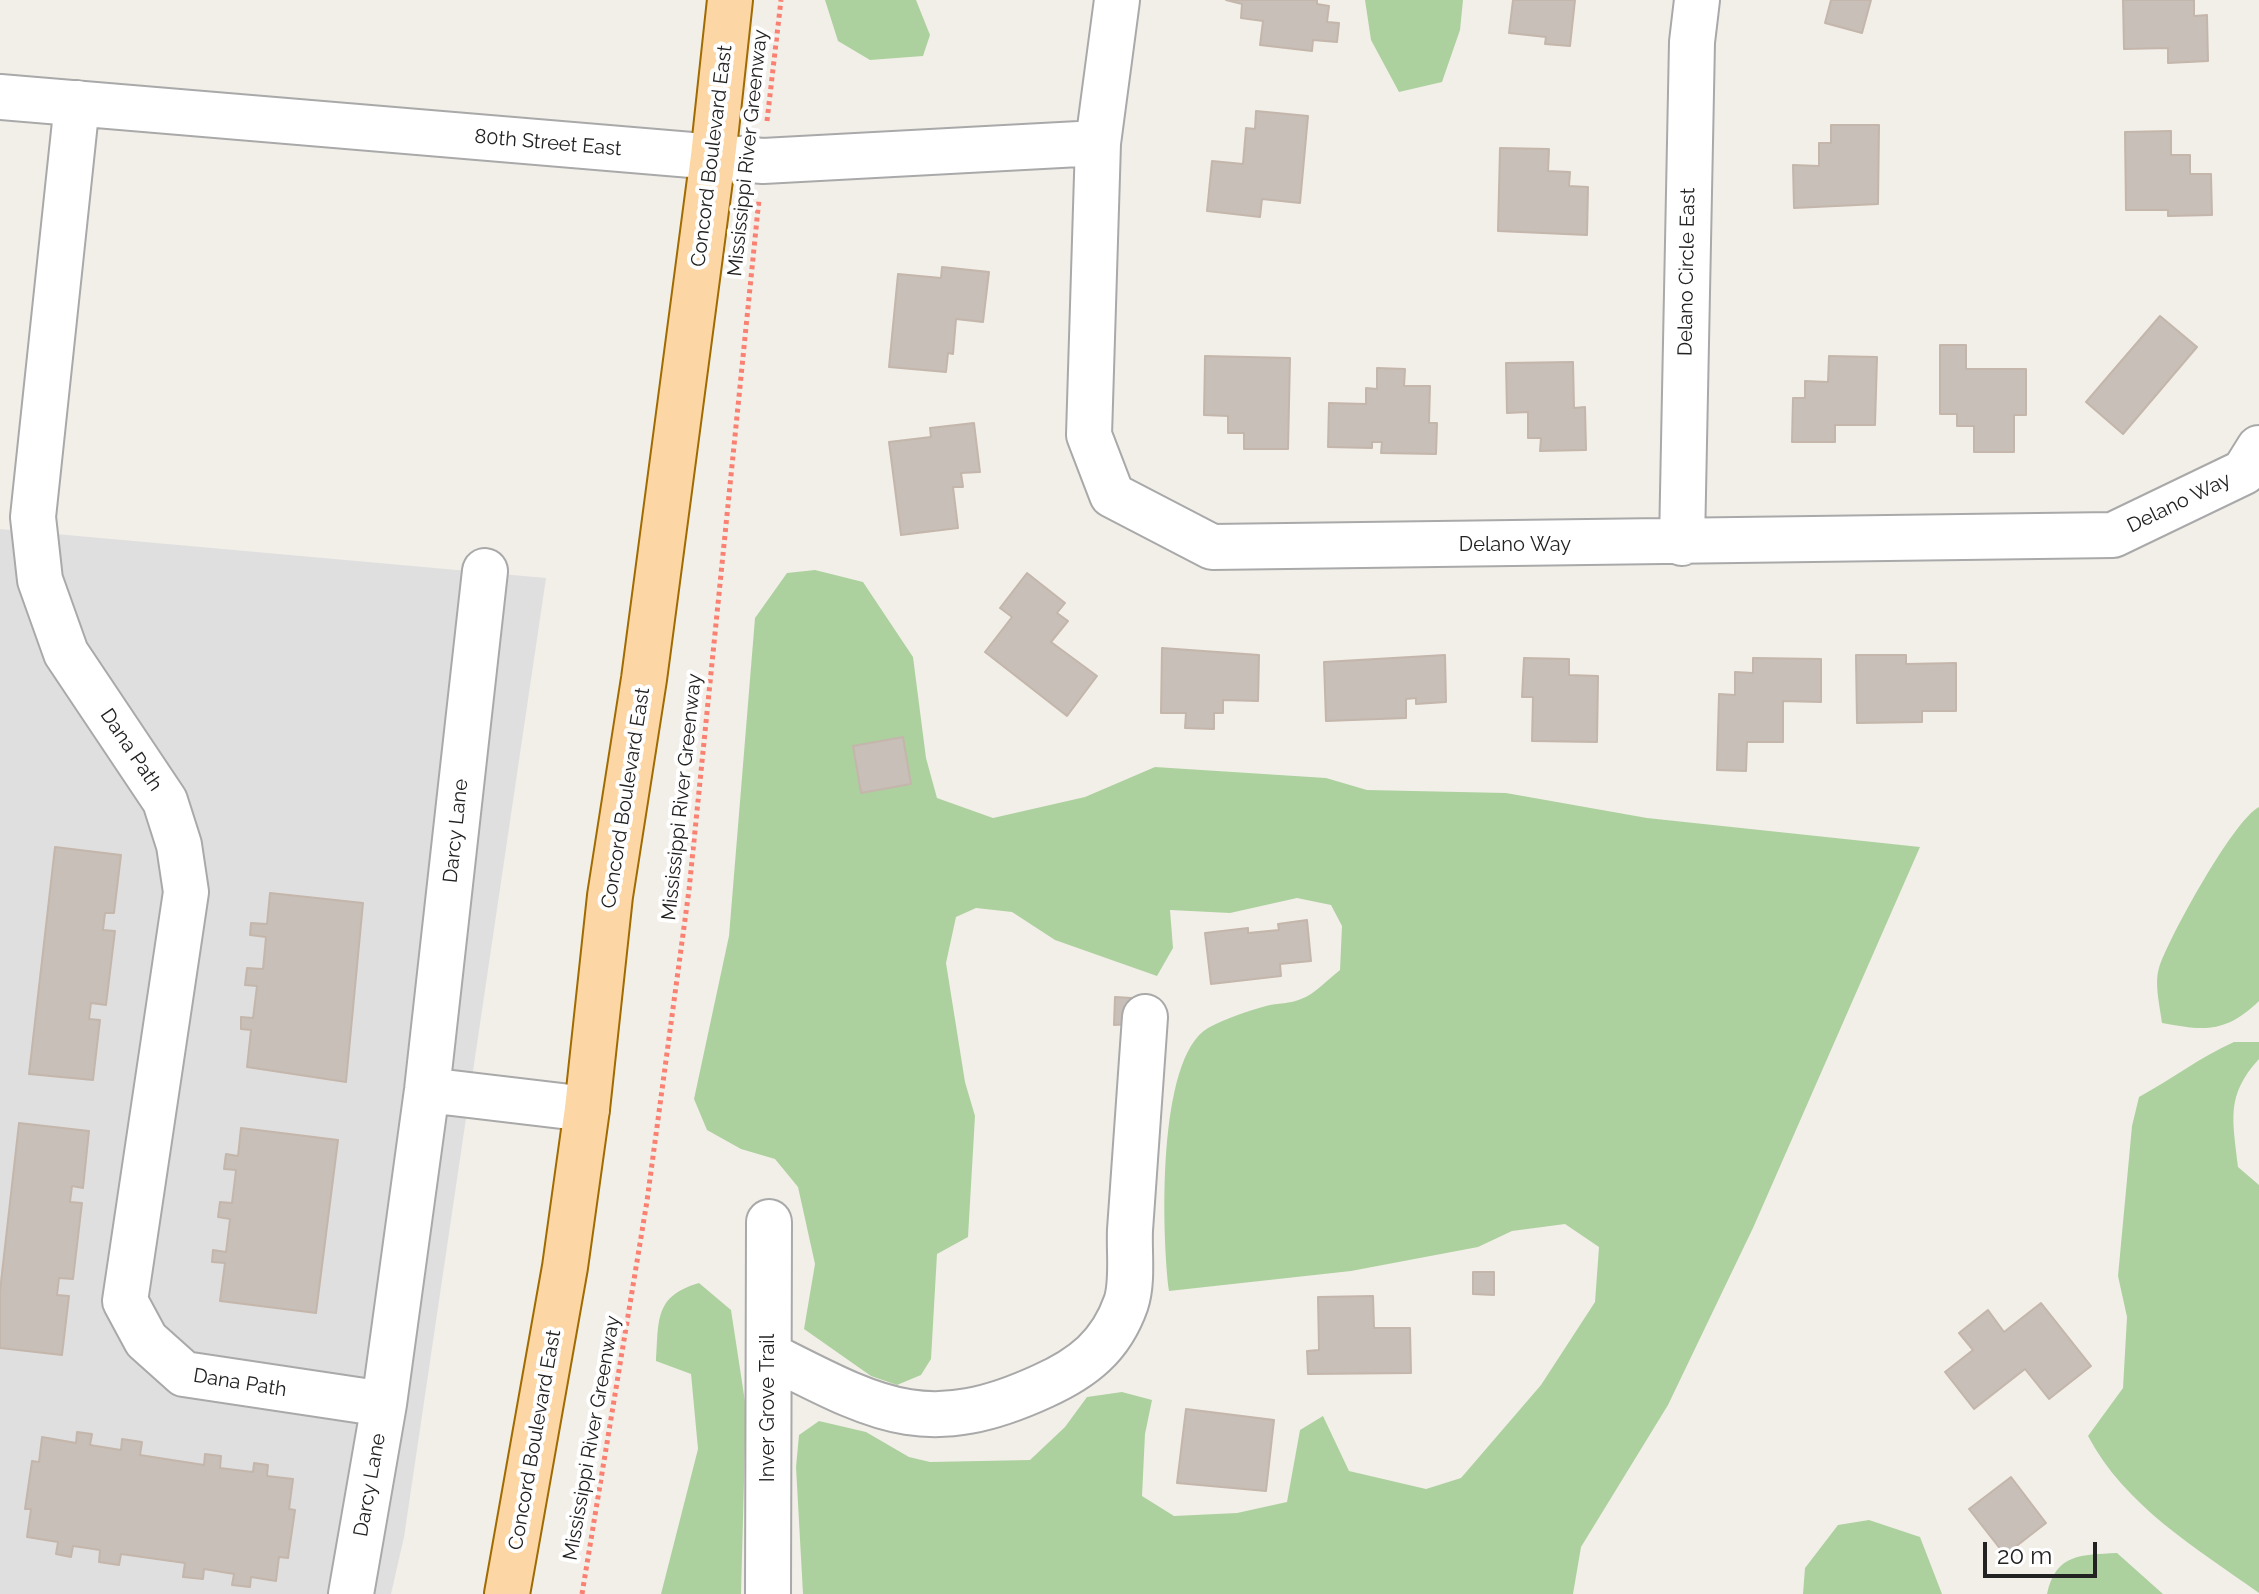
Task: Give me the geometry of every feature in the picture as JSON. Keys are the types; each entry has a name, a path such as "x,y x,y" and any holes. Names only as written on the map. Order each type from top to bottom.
{"main road":[{"name":"Concord Boulevard East","path":"507,1594 565,1267 587,1109 610,896 644,679 713,157 730,0"}],"street":[{"name":"Delano Way","path":"1117,0 1098,143 1089,435 1112,495 1212,547 2113,535 2244,472 2259,448"},
{"name":"Delano Circle East","path":"1682,543 1692,42 1697,0"},
{"name":"80th Street East","path":"0,97 763,161 1098,143"},
{"name":"Dana Path","path":"77,103 33,517 40,580 66,653 165,801 179,845 186,892 125,1301 146,1340 184,1374 384,1404"},
{"name":"Darcy Lane","path":"351,1594 384,1404 427,1090 485,571"},
{"path":"769,1355 879,1407 936,1416 978,1412 1019,1397 1061,1378 1097,1355 1126,1301 1145,1017"},
{"path":"427,1090 587,1109"},
{"name":"Inver Grove Trail","path":"768,1594 769,1222"}],"path":[{"name":"Mississippi River Greenway","path":"582,1594 644,1217 689,890 781,0"}],"shaded area":[{"path":"0,529 546,578 404,1537 391,1594 0,1594"}],"green space":[{"path":"825,0 916,0 930,35 923,56 870,60 838,41"},
{"path":"1365,0 1463,0 1460,30 1442,82 1399,92 1371,40"},
{"path":"815,570 863,582 913,657 926,758 937,798 993,818 1085,797 1155,767 1326,778 1367,790 1506,793 1647,818 1920,847 1753,1228 1668,1405 1581,1547 1573,1594 803,1594 796,1467 799,1435 819,1421 866,1432 909,1457 930,1462 1030,1460 1065,1427 1087,1397 1122,1392 1152,1400 1145,1434 1142,1496 1174,1516 1237,1513 1287,1502 1300,1430 1323,1416 1349,1471 1426,1489 1461,1478 1541,1385 1595,1302 1599,1247 1565,1224 1512,1231 1478,1247 1351,1271 1169,1291 1165,1231 1166,1150 1179,1074 1191,1046 1208,1028 1221,1021 1266,1006 1297,1001 1316,990 1340,970 1342,926 1331,905 1297,898 1230,913 1170,910 1173,948 1157,976 1055,940 1012,912 976,908 956,917 946,963 965,1082 975,1116 968,1237 937,1254 931,1359 921,1375 897,1385 871,1376 804,1329 815,1264 798,1187 775,1159 741,1149 707,1130 694,1099 729,936 755,618 787,573"},
{"path":"2259,807 2259,1001 2236,1019 2214,1027 2162,1023 2157,981 2165,953 2219,856 2234,833"},
{"path":"2234,1042 2259,1042 2259,1059 2248,1072 2236,1097 2233,1122 2238,1167 2259,1185 2259,1593 2187,1542 2142,1505 2103,1461 2088,1436 2123,1388 2127,1317 2118,1276 2132,1126 2139,1097"},
{"path":"699,1283 731,1310 746,1408 741,1594 661,1594 698,1449 691,1374 656,1361 659,1322 666,1303 674,1295"},
{"path":"1869,1520 1920,1537 1942,1594 1803,1594 1805,1568 1838,1525"},
{"path":"2117,1553 2163,1594 2047,1594 2057,1571 2072,1559"}],"building":[{"path":"1226,0 1317,0 1317,4 1329,6 1327,22 1339,23 1337,42 1313,40 1312,51 1260,45 1263,21 1241,18 1242,4"},
{"path":"1513,0 1575,0 1570,46 1545,44 1546,37 1509,33"},
{"path":"1831,0 1871,0 1862,33 1825,23"},
{"path":"2123,0 2194,0 2194,16 2207,15 2208,61 2168,63 2168,48 2124,49"},
{"path":"1256,111 1308,116 1300,203 1262,199 1260,217 1207,211 1212,161 1243,164 1246,128 1255,129"},
{"path":"1831,125 1879,125 1878,204 1794,208 1793,165 1819,166 1819,143 1831,143"},
{"path":"2171,131 2171,155 2190,155 2190,174 2211,174 2212,215 2168,216 2168,210 2126,210 2125,132"},
{"path":"1500,148 1549,149 1548,171 1570,172 1569,186 1588,187 1587,235 1498,231"},
{"path":"942,267 989,272 983,322 956,319 953,354 948,353 946,372 889,367 898,274 941,278"},
{"path":"2160,316 2197,347 2123,434 2086,402"},
{"path":"1940,345 1966,345 1966,369 2026,369 2026,415 2014,415 2014,452 1974,452 1974,426 1957,426 1957,414 1940,414"},
{"path":"1205,356 1290,358 1288,449 1244,449 1244,433 1228,433 1228,416 1204,415"},
{"path":"1829,356 1877,357 1875,425 1835,425 1835,442 1792,442 1793,398 1805,398 1805,381 1828,382"},
{"path":"1573,362 1574,408 1585,407 1586,450 1540,451 1541,438 1528,438 1528,412 1507,413 1506,363"},
{"path":"1377,368 1405,369 1404,386 1430,386 1429,423 1437,423 1436,454 1381,453 1382,442 1372,442 1372,448 1328,447 1329,403 1366,404 1366,388 1377,389"},
{"path":"974,423 980,472 961,473 963,487 953,487 958,528 901,535 889,442 931,437 930,428"},
{"path":"1027,573 1065,603 1057,613 1068,621 1051,642 1097,676 1067,716 985,652 1012,617 1000,608"},
{"path":"1162,648 1259,655 1258,701 1223,700 1223,713 1214,713 1214,729 1185,728 1186,713 1161,713"},
{"path":"1445,655 1446,702 1416,704 1416,698 1406,699 1406,718 1326,721 1324,662"},
{"path":"1856,655 1906,655 1906,664 1956,663 1956,711 1922,711 1922,722 1857,723"},
{"path":"1524,658 1569,659 1569,675 1598,676 1597,742 1532,741 1533,697 1522,697"},
{"path":"1753,658 1821,659 1821,702 1783,701 1783,742 1747,742 1746,771 1717,770 1719,694 1735,695 1735,672 1753,673"},
{"path":"903,737 911,784 861,793 853,746"},
{"path":"55,847 121,855 114,913 105,913 103,930 115,931 106,1005 91,1003 89,1019 100,1020 93,1080 29,1074"},
{"path":"270,893 363,903 346,1082 247,1067 251,1030 241,1029 241,1017 253,1018 257,986 245,985 247,968 263,969 266,937 250,935 251,923 267,924"},
{"path":"1307,920 1311,961 1280,964 1281,976 1211,984 1205,933 1248,928 1248,933 1279,930 1278,924"},
{"path":"1115,997 1132,998 1131,1024 1114,1025"},
{"path":"19,1123 89,1131 83,1188 72,1186 70,1202 82,1203 73,1279 59,1278 57,1295 69,1296 62,1355 0,1348 0,1291"},
{"path":"241,1128 338,1140 316,1313 220,1301 225,1263 212,1262 213,1250 226,1252 230,1219 218,1217 220,1202 232,1203 236,1170 224,1169 226,1154 238,1156"},
{"path":"1473,1272 1494,1272 1494,1295 1473,1294"},
{"path":"1373,1296 1374,1328 1410,1328 1411,1373 1308,1374 1307,1351 1319,1350 1318,1297"},
{"path":"2041,1303 2091,1366 2049,1399 2025,1369 1974,1409 1945,1372 1973,1350 1959,1333 1988,1310 2004,1332"},
{"path":"1186,1409 1274,1420 1266,1491 1177,1483"},
{"path":"77,1432 92,1434 90,1445 121,1450 122,1439 142,1442 140,1455 204,1465 205,1454 221,1456 220,1468 253,1472 254,1463 268,1465 267,1476 293,1479 289,1509 295,1510 288,1558 279,1557 276,1581 251,1577 250,1587 232,1585 234,1574 204,1569 203,1579 183,1577 185,1563 121,1554 119,1565 99,1562 100,1550 73,1546 71,1557 56,1554 58,1542 27,1537 31,1509 25,1509 32,1461 39,1462 42,1437 76,1443"},
{"path":"2011,1477 2046,1523 2005,1555 1969,1509"}]}
